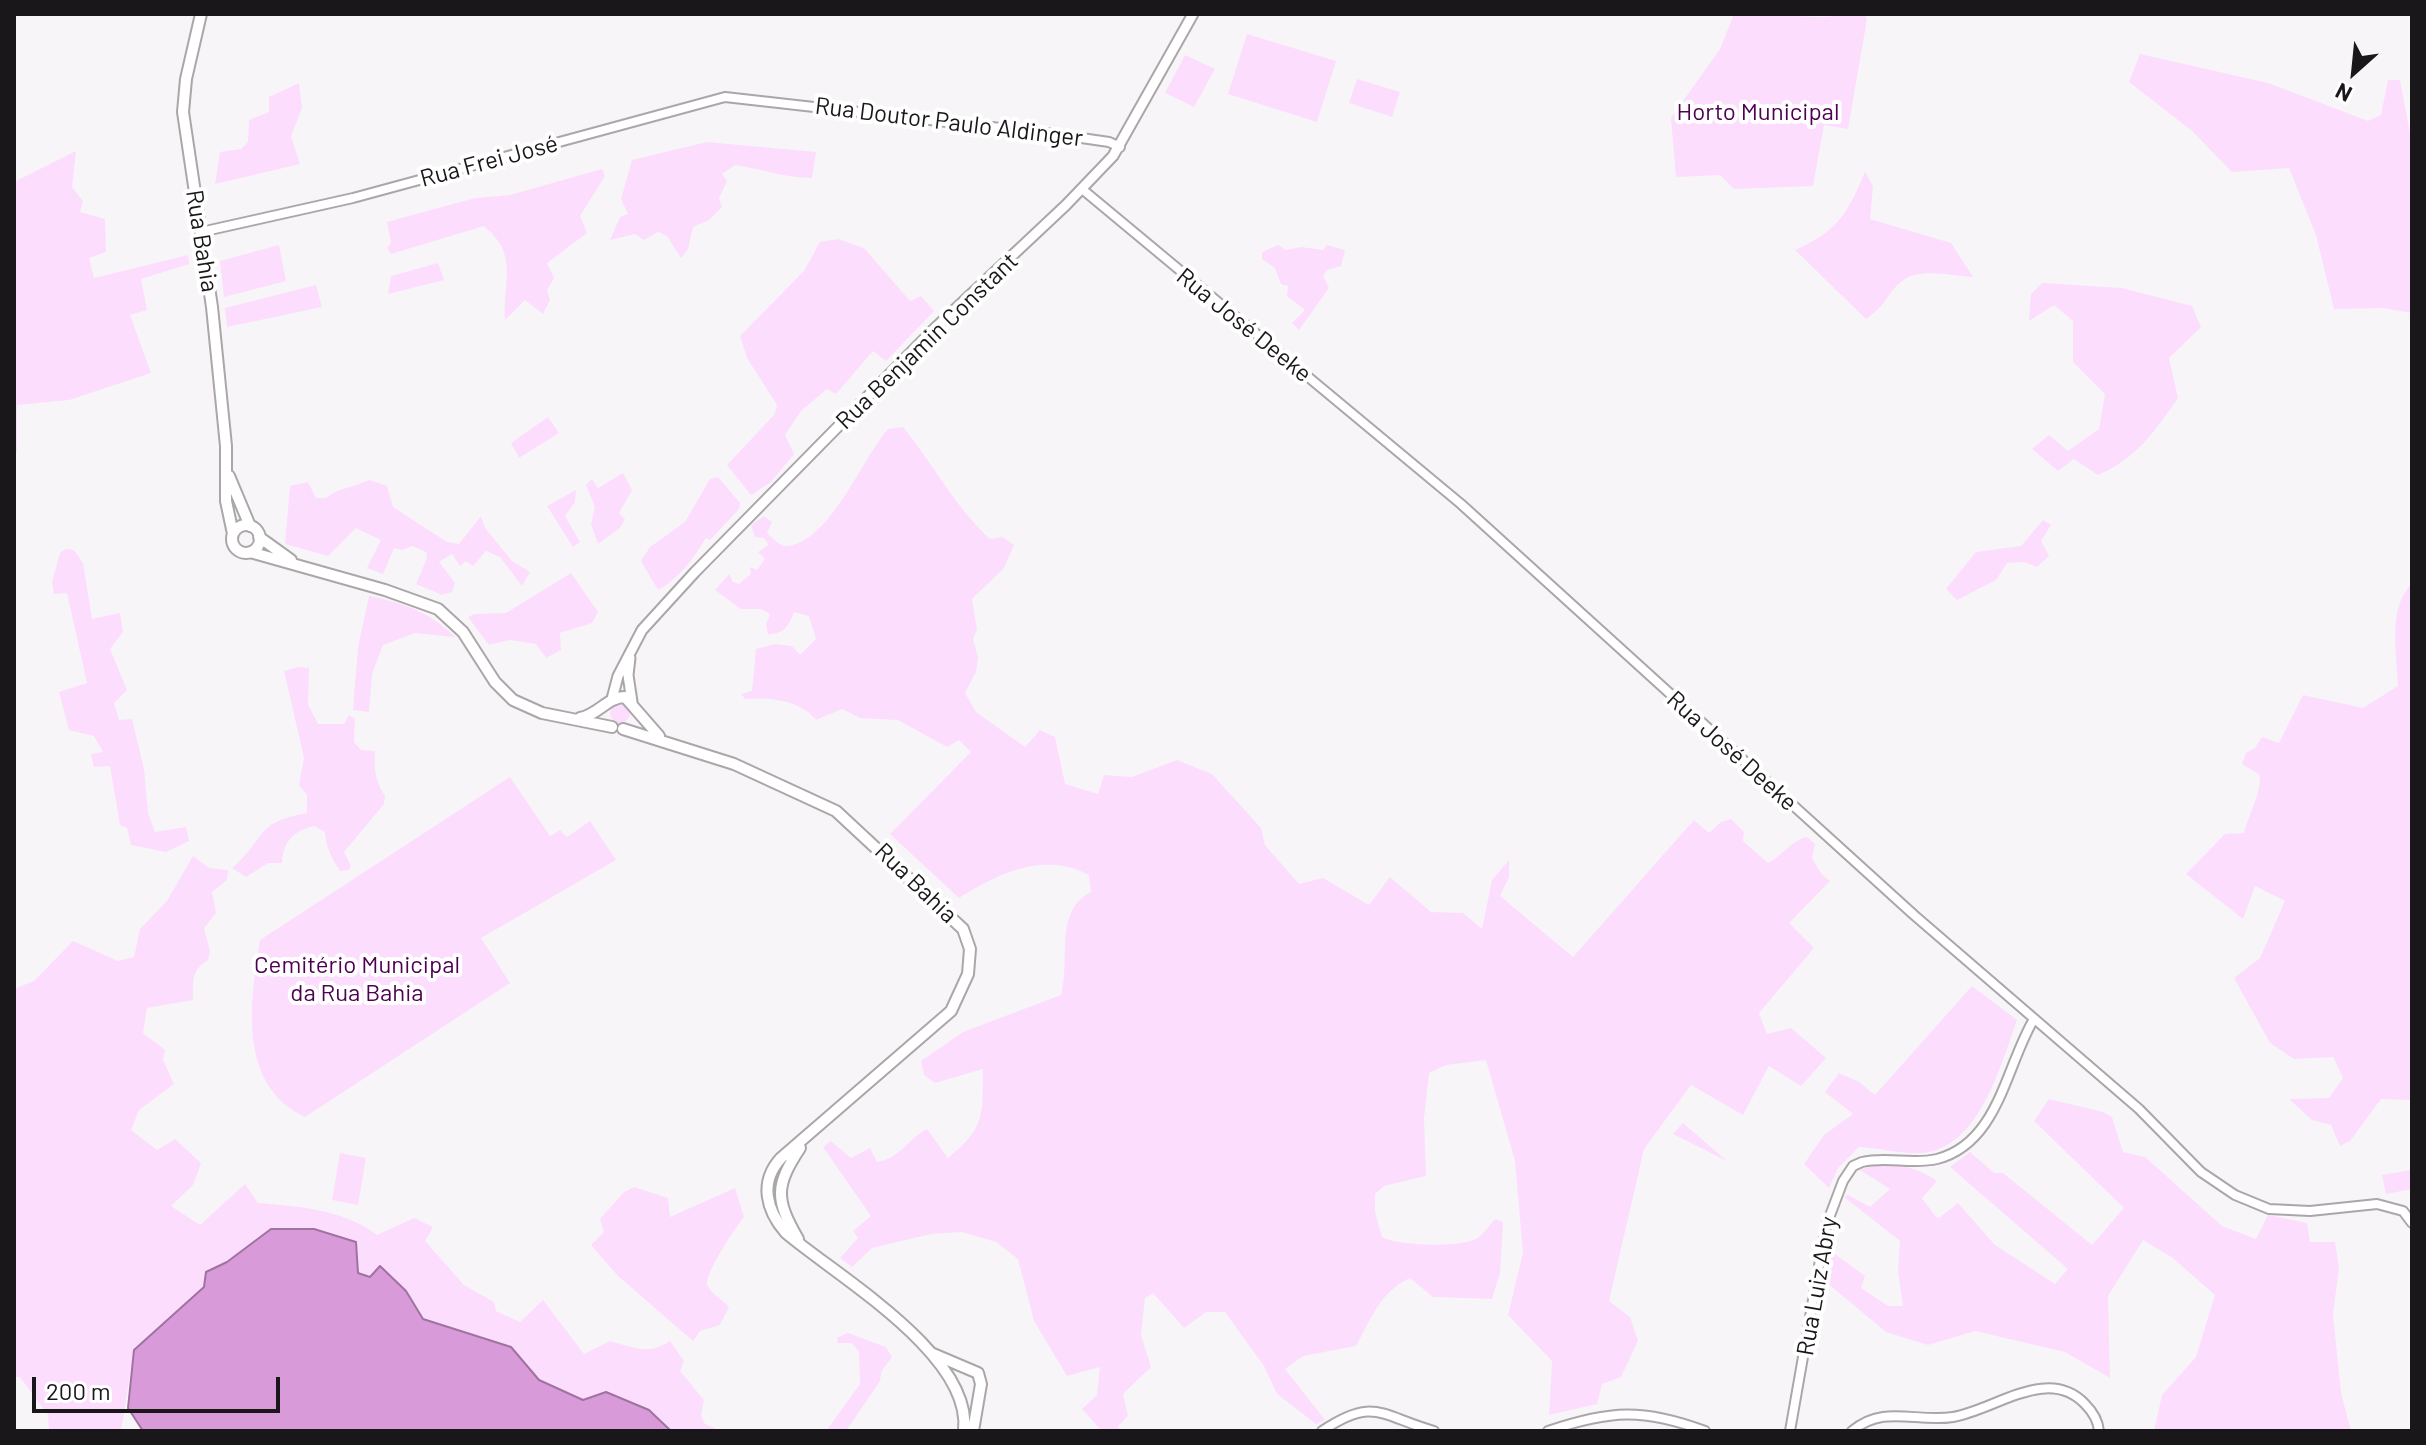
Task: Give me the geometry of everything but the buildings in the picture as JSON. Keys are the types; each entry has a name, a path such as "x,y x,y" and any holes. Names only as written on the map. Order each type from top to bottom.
{"main road":[{"name":"Rua Bahia","path":"201,14 186,79 183,112 219,364 227,469 226,501 233,534"},
{"name":"Rua Benjamin Constant","path":"609,702 632,647 656,614 954,309 1082,189 1120,147 1193,14"},
{"name":"Rua Bahia","path":"227,469 250,526"},
{"path":"250,526 259,537 258,545 250,552 234,547 233,534 240,527 250,526"},
{"name":"Rua Bahia","path":"259,537 297,563"},
{"name":"Rua Bahia","path":"250,552 297,563 438,609 463,632 504,693 528,709 661,738 753,772 836,811 949,912 967,936 968,974 951,1011 781,1158 767,1179"},
{"path":"632,647 628,675 634,705 634,721 618,728 604,715 609,702 625,697 634,705"},
{"name":"Rua Bahia","path":"566,718 589,716 609,702"},
{"name":"Rua Bahia","path":"634,705 661,738"},
{"name":"Rua Bahia","path":"779,1194 787,1168 806,1139"},
{"path":"767,1179 787,1168"},
{"path":"767,1179 779,1194 782,1209 803,1247"},
{"path":"767,1179 772,1213 786,1233 906,1329 930,1352 957,1391 965,1409 964,1431"},
{"path":"930,1352 978,1373 981,1384 973,1431"},
{"path":"957,1391 961,1377 970,1370"}],"street":[{"name":"Rua Frei José","path":"201,232 353,198 709,99 778,100"},
{"name":"Rua Doutor Paulo Aldinger","path":"778,100 1054,134 1109,142 1120,147"},
{"name":"Rua José Deeke","path":"1082,189 1464,507 1780,796 2139,1109 2201,1172 2235,1195 2269,1209 2287,1212 2364,1204 2394,1207 2407,1214 2412,1223"},
{"name":"Rua Luiz Abry","path":"1790,1431 1825,1231 1843,1181 1853,1166 1862,1162 1936,1159 1966,1142 1996,1105 2034,1019"},
{"path":"1852,1431 1871,1418 1888,1414 1938,1419 1968,1415 2042,1388 2060,1388 2081,1399 2093,1412 2099,1431"},
{"path":"1322,1431 1361,1410 1390,1414 1434,1431"},
{"path":"1548,1431 1633,1413 1672,1419 1705,1431"}],"green space":[{"name":"Horto Municipal","path":"1734,14 1822,17 1864,14 1867,19 1848,129 1824,125 1813,186 1734,189 1720,175 1676,177 1671,118 1720,49"},
{"path":"1247,34 1336,61 1317,122 1228,94"},
{"path":"2140,54 2268,83 2368,121 2381,115 2388,80 2400,80 2412,145 2412,313 2383,308 2334,309 2316,235 2289,168 2232,172 2192,131 2129,82"},
{"path":"1185,55 1215,69 1194,107 1165,93"},
{"path":"1357,79 1400,92 1392,117 1349,103"},
{"path":"299,83 302,108 291,136 300,164 215,184 220,152 241,149 248,142 249,120 269,112 269,97"},
{"path":"707,142 816,152 812,178 735,165 722,174 727,181 719,198 722,207 709,220 693,227 688,249 681,258 667,236 658,232 644,240 635,234 610,240 620,217 628,214 621,199 632,160"},
{"path":"76,151 72,187 83,201 80,212 105,219 106,252 89,258 94,278 188,255 189,264 141,279 147,310 130,315 151,373 69,400 17,405 17,452 14,453 14,182"},
{"path":"602,169 605,176 580,216 587,233 547,263 554,278 547,290 550,300 543,314 525,300 505,320 505,258 502,247 484,226 391,254 387,248 391,243 387,222 475,198 510,195"},
{"path":"1865,172 1873,186 1870,219 1951,243 1973,277 1926,273 1909,277 1866,319 1795,250 1822,236 1839,220"},
{"path":"838,239 864,248 910,301 921,296 934,311 886,361 873,351 836,394 827,389 801,411 785,435 794,454 771,482 751,495 727,465 774,415 777,405 747,358 740,336 804,271 820,242"},
{"path":"279,245 286,281 224,297 220,261"},
{"path":"1278,245 1286,250 1301,247 1323,250 1327,245 1345,250 1341,266 1327,270 1323,276 1329,288 1299,330 1292,323 1305,310 1287,296 1288,286 1281,284 1275,268 1262,259 1262,252"},
{"path":"438,263 444,280 388,294 391,276"},
{"path":"2042,283 2122,288 2192,306 2201,327 2169,358 2178,398 2153,433 2134,452 2098,475 2074,459 2058,471 2032,449 2049,435 2068,451 2099,429 2105,394 2073,362 2073,321 2054,305 2029,321 2031,294"},
{"path":"316,285 322,307 227,327 225,308"},
{"path":"548,417 559,433 519,458 511,443"},
{"path":"903,427 978,527 990,539 1002,537 1014,545 1004,568 972,599 977,630 973,639 978,657 976,672 965,693 976,712 1025,747 1040,730 1055,737 1065,784 1098,794 1104,775 1132,777 1177,760 1212,774 1261,828 1265,845 1299,884 1323,878 1369,905 1390,877 1431,912 1463,913 1482,929 1492,880 1509,860 1509,877 1500,896 1573,957 1694,820 1709,833 1721,822 1731,819 1744,832 1743,841 1768,863 1802,838 1807,837 1815,844 1812,858 1822,875 1830,881 1789,923 1814,948 1759,1013 1767,1034 1791,1028 1826,1058 1801,1086 1769,1066 1743,1115 1691,1085 1644,1149 1609,1301 1630,1317 1638,1341 1621,1377 1602,1384 1597,1404 1549,1415 1552,1361 1508,1315 1523,1253 1515,1161 1486,1060 1446,1065 1429,1073 1424,1118 1426,1176 1384,1186 1375,1194 1375,1212 1382,1237 1415,1244 1470,1241 1478,1238 1495,1219 1503,1222 1500,1273 1492,1299 1433,1297 1410,1278 1400,1284 1377,1307 1356,1346 1303,1356 1285,1369 1325,1420 1316,1424 1277,1394 1264,1366 1225,1312 1206,1312 1184,1328 1153,1293 1145,1298 1141,1335 1151,1367 1123,1394 1128,1416 1118,1426 1121,1431 1102,1431 1082,1409 1097,1395 1100,1367 1067,1376 1034,1321 1018,1259 996,1242 962,1232 931,1234 872,1248 852,1267 840,1258 858,1238 853,1231 871,1216 823,1147 831,1141 851,1158 870,1148 877,1162 898,1153 927,1129 948,1158 960,1147 976,1129 982,1110 983,1069 935,1083 924,1075 921,1061 963,1032 1061,995 1067,924 1079,900 1091,892 1089,875 1072,868 1039,865 1006,873 959,898 890,834 971,752 959,740 947,747 898,720 860,718 842,709 816,720 793,704 774,699 745,699 741,694 752,691 756,649 775,644 792,646 800,655 816,639 809,616 794,612 785,628 768,634 766,625 770,614 761,609 741,609 715,590 729,574 733,582 739,584 751,574 750,567 757,570 765,559 758,552 769,545 764,538 755,537 751,525 764,516 772,522 767,533 779,544 788,546 804,541 831,515 888,429"},
{"path":"623,473 632,490 619,513 625,519 620,528 598,544 591,524 595,507 586,485 592,479 598,488"},
{"path":"718,477 740,503 739,509 710,540 706,538 679,574 658,590 641,561 650,547 685,522 710,479"},
{"path":"369,480 387,486 393,507 447,542 459,544 481,516 485,528 512,561 530,572 522,586 500,557 486,551 473,566 466,561 460,566 452,554 439,562 455,583 452,592 442,595 416,584 427,558 426,552 412,546 402,550 394,548 383,574 367,568 381,540 356,528 328,556 285,544 290,486 308,482 316,498 326,498"},
{"path":"576,490 575,502 565,516 580,542 573,547 547,506"},
{"path":"2043,520 2051,525 2041,541 2049,556 2037,567 2024,562 2007,563 1996,580 1957,600 1946,589 1976,552 2021,546"},
{"path":"66,549 74,550 83,563 92,619 120,613 123,632 110,649 127,690 114,703 119,720 132,719 144,769 148,813 155,832 186,827 189,841 166,852 131,845 127,828 120,825 110,766 94,767 91,754 103,752 94,736 69,730 59,692 87,683 67,593 54,594 52,582 60,553"},
{"path":"571,573 598,612 592,623 560,633 561,650 546,658 536,644 510,640 489,645 468,617 506,613"},
{"path":"2412,584 2412,1100 2381,1099 2350,1141 2340,1146 2331,1125 2312,1120 2289,1099 2329,1098 2343,1078 2333,1057 2294,1059 2270,1043 2234,978 2260,958 2285,901 2255,886 2243,919 2186,874 2225,834 2244,833 2260,782 2260,775 2242,764 2246,753 2255,748 2262,737 2279,743 2303,695 2363,708 2398,686 2396,618 2404,594"},
{"path":"369,596 415,610 436,621 455,637 415,633 383,645 372,674 369,712 353,710 358,647"},
{"path":"309,668 308,704 318,724 344,724 349,715 355,719 354,742 361,750 375,751 376,774 385,796 384,804 344,852 351,866 349,870 340,871 330,853 325,832 314,826 291,838 282,863 268,863 246,877 232,868 262,833 277,822 307,813 307,795 299,785 304,758 284,671"},
{"path":"620,703 627,706 630,713 627,720 620,723 613,720 610,713 613,706"},
{"name":"Cemitério Municipal da Rua Bahia","path":"510,777 550,836 560,830 567,837 590,821 616,860 481,938 510,983 305,1117 283,1103 268,1084 258,1063 253,1039 253,989 260,940"},
{"path":"193,856 209,868 228,870 227,880 212,892 216,913 204,928 210,951 208,960 198,968 194,977 193,1000 147,1008 143,1033 165,1050 163,1060 174,1084 139,1110 131,1130 157,1150 175,1139 201,1163 193,1185 171,1206 200,1225 245,1184 258,1203 336,1215 377,1235 414,1218 433,1227 425,1241 464,1285 494,1302 496,1311 520,1322 543,1300 584,1354 610,1341 647,1349 670,1341 684,1361 680,1371 704,1400 701,1415 705,1424 721,1431 671,1431 649,1410 606,1392 583,1401 539,1380 511,1347 423,1319 406,1291 381,1267 370,1277 271,1229 227,1262 206,1272 204,1287 134,1350 121,1431 49,1431 48,1415 20,1377 14,1377 14,989 34,981 73,941 118,961 134,957 140,929 167,901"},
{"path":"1972,986 2017,1020 1995,1081 1973,1121 1958,1137 1941,1148 1921,1153 1859,1147 1838,1168 1829,1188 1804,1164 1824,1135 1853,1114 1825,1092 1839,1073 1859,1082 1875,1095"},
{"path":"2049,1099 2112,1117 2123,1152 2145,1157 2222,1226 2256,1239 2268,1215 2307,1223 2310,1242 2335,1242 2339,1268 2333,1314 2341,1393 2351,1431 2154,1431 2162,1395 2196,1357 2215,1295 2173,1258 2143,1240 2108,1296 2110,1378 2065,1352 1975,1331 1928,1345 1886,1332 1826,1282 1832,1252 1865,1276 1861,1288 1888,1306 1903,1306 1898,1271 1900,1241 1844,1197 1848,1195 1870,1207 1890,1189 1860,1170 1889,1164 1919,1171 1937,1181 1922,1198 1936,1217 1939,1218 1958,1203 1995,1245 2055,1284 2068,1269 1950,1167 1970,1152 1994,1173 2003,1173 2092,1245 2124,1208 2034,1121"},
{"path":"1683,1123 1727,1161 1673,1134"},
{"path":"340,1153 366,1158 358,1205 332,1200"},
{"path":"2411,1170 2412,1189 2386,1194 2382,1175"},
{"path":"634,1187 668,1198 670,1217 735,1188 744,1217 716,1261 707,1284 729,1307 720,1325 700,1331 693,1341 618,1276 591,1245 604,1232 600,1219 624,1192"},
{"path":"848,1333 886,1347 892,1357 881,1372 880,1381 846,1431 826,1431 860,1384 859,1352 852,1343 837,1343 838,1337"}],"shaded area":[{"path":"271,1229 314,1229 356,1242 358,1273 370,1277 380,1266 406,1291 423,1319 511,1347 539,1380 583,1400 606,1392 649,1410 671,1431 143,1431 128,1408 134,1350 204,1287 206,1272 227,1262"}]}
